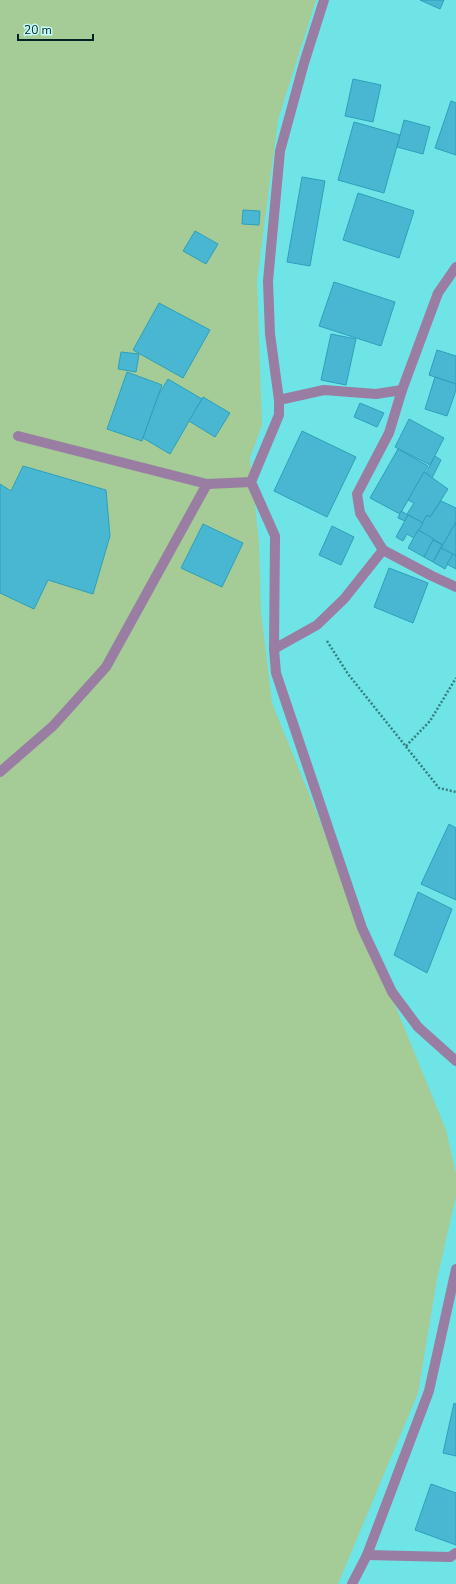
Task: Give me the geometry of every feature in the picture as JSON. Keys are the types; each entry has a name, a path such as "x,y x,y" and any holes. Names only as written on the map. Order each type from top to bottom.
{"street":[{"path":"324,0 304,63 280,151 268,280 270,334 279,400 279,415 251,482 275,536 274,649 276,673 362,928 392,992 418,1027 456,1061"},
{"path":"456,267 438,293 402,390 389,433 357,494 360,513 383,550 456,587"},
{"path":"279,400 324,390 376,394 402,390"},
{"path":"18,436 207,484 251,482"},
{"path":"0,772 53,726 106,667 145,599 207,484"},
{"path":"274,649 317,625 344,599 383,550"},
{"path":"352,1584 368,1555 429,1392 456,1269"},
{"path":"368,1555 450,1557 456,1553"}],"path":[{"path":"317,625 348,674 438,788 456,792"},
{"path":"406,746 430,721 456,678"}],"green space":[{"path":"0,0 316,0 278,120 257,281 262,425 250,458 259,543 261,612 272,703 446,1130 456,1174 456,1196 437,1279 418,1393 338,1584 0,1584"}],"building":[{"path":"420,0 444,0 440,9"},
{"path":"353,79 381,85 373,122 345,116"},
{"path":"451,101 456,103 456,155 435,148"},
{"path":"404,120 430,127 423,154 397,147"},
{"path":"354,122 400,135 384,193 338,180"},
{"path":"302,177 325,181 310,266 287,262"},
{"path":"358,193 414,211 399,258 343,240"},
{"path":"243,210 260,211 259,225 242,224"},
{"path":"195,231 218,244 206,264 183,251"},
{"path":"334,282 395,302 381,346 319,326"},
{"path":"159,303 210,330 183,378 133,350"},
{"path":"331,334 356,339 346,385 321,380"},
{"path":"437,350 456,356 456,384 429,375"},
{"path":"121,352 139,354 136,372 118,369"},
{"path":"127,372 162,385 142,441 107,429"},
{"path":"435,377 456,384 456,390 447,416 425,409"},
{"path":"168,379 202,399 170,454 143,438 158,396"},
{"path":"203,397 230,413 215,437 189,421"},
{"path":"360,403 384,413 377,427 354,417"},
{"path":"409,419 444,438 430,465 395,447"},
{"path":"302,431 356,457 327,517 274,491"},
{"path":"398,449 428,466 400,514 370,498"},
{"path":"435,456 441,460 432,478 426,473"},
{"path":"23,466 106,490 110,536 93,594 48,580 34,609 0,593 0,484 11,491"},
{"path":"424,472 448,489 430,517 427,515 423,523 407,514 414,503 408,500"},
{"path":"441,501 456,508 456,522 443,545 418,530 427,515 430,517"},
{"path":"401,511 408,515 405,521 398,518"},
{"path":"408,515 423,523 414,538 407,534 403,541 396,537"},
{"path":"456,522 456,556 441,548"},
{"path":"203,524 243,543 222,587 181,568"},
{"path":"332,526 354,537 341,565 319,555"},
{"path":"418,530 434,539 424,557 408,548"},
{"path":"433,540 442,545 433,562 424,557"},
{"path":"441,548 453,554 445,569 433,562"},
{"path":"453,554 456,556 456,569 447,564"},
{"path":"389,568 428,583 413,623 374,607"},
{"path":"449,824 456,828 456,900 421,884"},
{"path":"418,892 452,909 427,973 394,955"},
{"path":"454,1403 456,1404 456,1456 443,1453"},
{"path":"431,1484 456,1493 456,1545 415,1530"}]}
